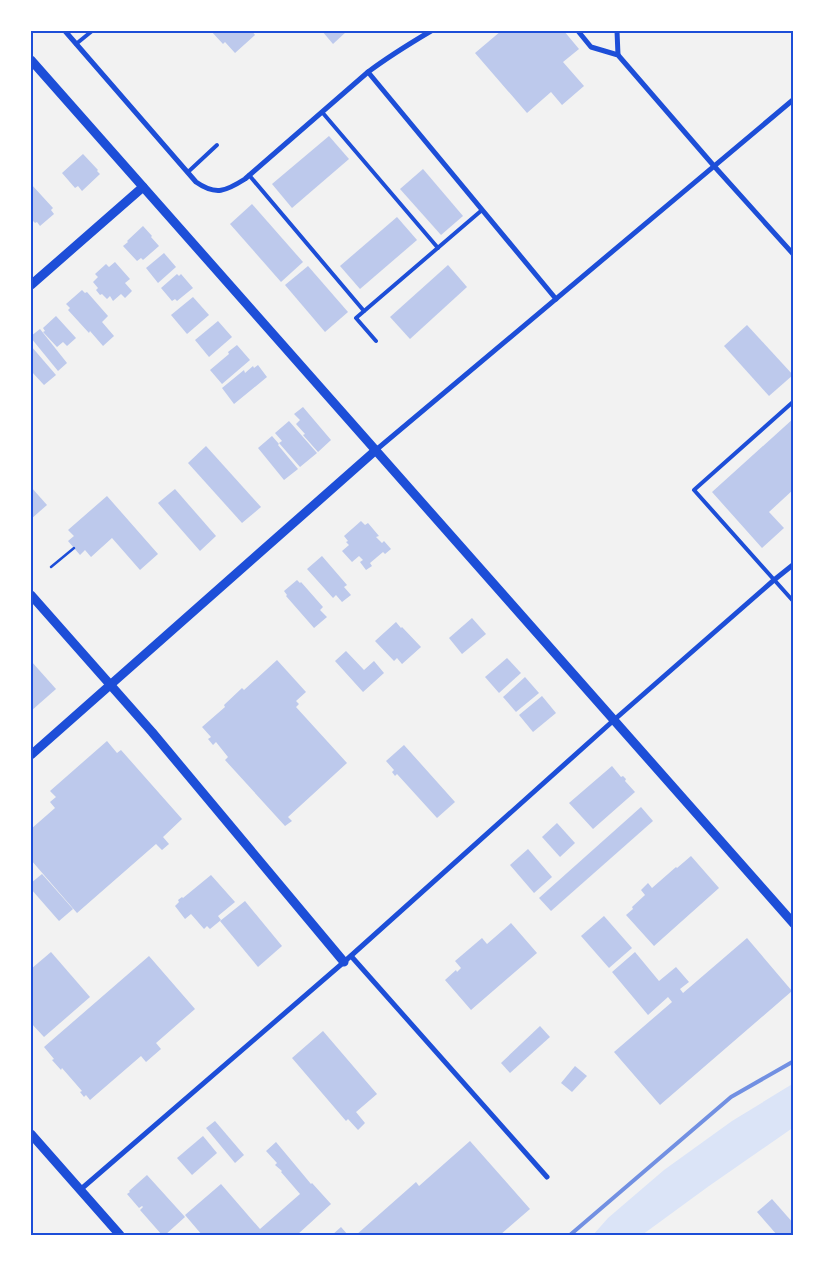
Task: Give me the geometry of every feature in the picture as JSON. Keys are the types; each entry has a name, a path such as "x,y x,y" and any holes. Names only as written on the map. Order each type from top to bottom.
{"street":[{"path":"65,31 196,182 211,190 221,192 228,190 250,175 368,72 402,47 431,31"},
{"path":"578,31 591,46 618,55 794,255"},
{"path":"617,31 618,55"},
{"path":"31,60 794,924"},
{"path":"368,72 556,298"},
{"path":"31,755 376,450 794,99"},
{"path":"31,285 143,187"},
{"path":"80,1190 348,959 614,720 794,564"},
{"path":"31,595 348,959 547,1177"},
{"path":"31,1134 120,1235"}],"lane":[{"path":"76,44 92,31"},
{"path":"322,112 438,248"},
{"path":"188,172 217,145"},
{"path":"250,175 364,311"},
{"path":"376,341 356,318 482,210"},
{"path":"794,401 694,490 794,602"}],"path":[{"path":"51,568 74,548"}],"shaded area":[{"path":"794,1083 794,1127 642,1235 593,1235 608,1218 664,1170 732,1121"}],"building":[{"path":"211,31 252,31 255,35 235,53"},
{"path":"322,31 347,31 333,44"},
{"path":"501,31 564,31 579,49 563,62 584,86 562,105 551,92 527,113 475,53"},
{"path":"329,136 349,159 292,208 272,184"},
{"path":"83,154 100,174 82,191 78,186 75,188 62,173"},
{"path":"423,169 463,216 441,235 400,189"},
{"path":"31,184 53,208 51,210 54,214 40,226 31,219"},
{"path":"252,204 303,262 281,282 230,224"},
{"path":"397,217 417,240 360,289 340,266"},
{"path":"143,226 159,246 143,260 141,258 137,261 123,246"},
{"path":"164,253 176,267 158,283 146,268"},
{"path":"115,262 130,279 125,283 132,291 125,298 121,294 113,301 110,296 107,299 102,294 100,295 96,290 98,288 93,282 98,277 95,274 106,264 109,267"},
{"path":"448,265 467,287 410,339 390,317"},
{"path":"308,266 348,312 325,332 285,285"},
{"path":"177,274 179,276 181,274 193,288 177,301 175,299 172,301 161,288"},
{"path":"82,290 85,293 87,292 108,316 102,322 114,336 103,346 68,310 70,308 66,304"},
{"path":"193,297 209,315 187,334 171,315"},
{"path":"56,316 76,338 67,346 63,342 57,347 43,332 45,331 43,328"},
{"path":"218,321 232,337 209,357 195,340"},
{"path":"747,325 793,375 769,396 724,346"},
{"path":"40,329 67,363 58,371 31,338"},
{"path":"237,345 250,360 222,384 210,370"},
{"path":"31,346 56,375 44,385 31,371"},
{"path":"258,365 267,377 234,404 222,388 244,370 245,373 253,366 254,368"},
{"path":"303,407 331,440 318,452 296,424 300,420 294,414"},
{"path":"794,418 794,489 769,512 784,528 762,548 712,492"},
{"path":"289,421 317,453 300,467 279,443 282,441 275,433"},
{"path":"272,436 298,469 284,480 258,448"},
{"path":"206,446 261,507 242,523 188,463"},
{"path":"31,487 47,505 31,519"},
{"path":"175,489 216,536 200,551 158,503"},
{"path":"107,496 158,554 140,570 112,538 91,557 85,550 80,555 68,541 74,536 68,530"},
{"path":"361,521 365,525 368,523 379,536 376,537 382,543 384,541 391,549 385,554 383,552 370,563 372,566 366,570 360,562 363,560 359,556 352,562 342,551 349,545 344,536"},
{"path":"322,556 347,585 344,587 351,595 342,602 336,595 333,598 307,569"},
{"path":"297,580 323,607 320,610 327,617 314,628 286,596 284,591"},
{"path":"472,618 486,634 462,654 449,638"},
{"path":"396,622 421,647 402,664 397,658 394,661 375,641"},
{"path":"346,651 364,670 374,661 384,673 363,692 335,661"},
{"path":"507,658 521,673 499,693 485,677"},
{"path":"277,660 306,692 296,701 299,704 296,707 347,763 288,817 292,821 285,826 225,760 228,757 216,742 213,745 208,739 211,737 202,727 225,707 224,705 242,688 244,690"},
{"path":"31,661 56,689 31,711"},
{"path":"525,677 539,693 516,712 503,697"},
{"path":"542,696 556,713 533,732 519,715"},
{"path":"107,741 117,753 121,750 182,819 163,837 169,844 162,850 156,844 77,913 31,860 31,829 55,808 50,802 56,797 50,791"},
{"path":"404,745 455,802 437,818 397,774 395,776 392,772 394,770 386,761"},
{"path":"612,766 621,777 623,776 626,779 625,781 635,792 593,829 569,803"},
{"path":"641,807 653,821 551,911 539,898"},
{"path":"557,823 575,843 560,857 542,837"},
{"path":"528,849 552,877 534,893 510,865"},
{"path":"691,856 719,888 654,946 626,915 645,895 641,890 648,883 652,888"},
{"path":"42,874 73,909 59,921 31,889 31,883"},
{"path":"211,875 235,902 218,916 221,920 210,929 207,926 204,929 191,914 185,919 175,906 179,902 178,900"},
{"path":"245,901 282,946 258,967 220,921"},
{"path":"604,916 632,948 609,968 581,936"},
{"path":"511,923 537,953 471,1010 445,980 461,968 455,961 482,938 487,944"},
{"path":"747,938 792,991 660,1105 614,1052 672,1002 668,997 648,1015 612,972 635,952 659,981 676,967 689,982 680,989 683,993"},
{"path":"51,952 90,997 44,1037 31,1023 31,969"},
{"path":"149,956 195,1009 156,1043 161,1049 146,1062 141,1056 90,1100 86,1095 84,1097 80,1092 82,1091 62,1068 61,1070 52,1060 54,1059 44,1047"},
{"path":"540,1026 550,1037 510,1073 501,1063"},
{"path":"323,1031 377,1094 356,1112 365,1123 358,1130 348,1119 346,1121 292,1058"},
{"path":"575,1066 587,1076 572,1092 561,1083"},
{"path":"215,1121 244,1155 235,1163 206,1128"},
{"path":"203,1136 217,1153 192,1175 177,1158"},
{"path":"470,1141 530,1209 500,1235 356,1235 416,1182 419,1186"},
{"path":"276,1142 311,1184 331,1204 297,1235 202,1235 185,1215 221,1184 260,1229 300,1194 275,1165 277,1163 266,1151"},
{"path":"147,1175 185,1217 165,1235 162,1235 140,1210 143,1207 139,1208 127,1194"},
{"path":"772,1199 794,1224 794,1235 777,1235 757,1212"},
{"path":"341,1227 348,1235 332,1235"}],"railway":[{"path":"570,1235 731,1097 794,1061"}]}
